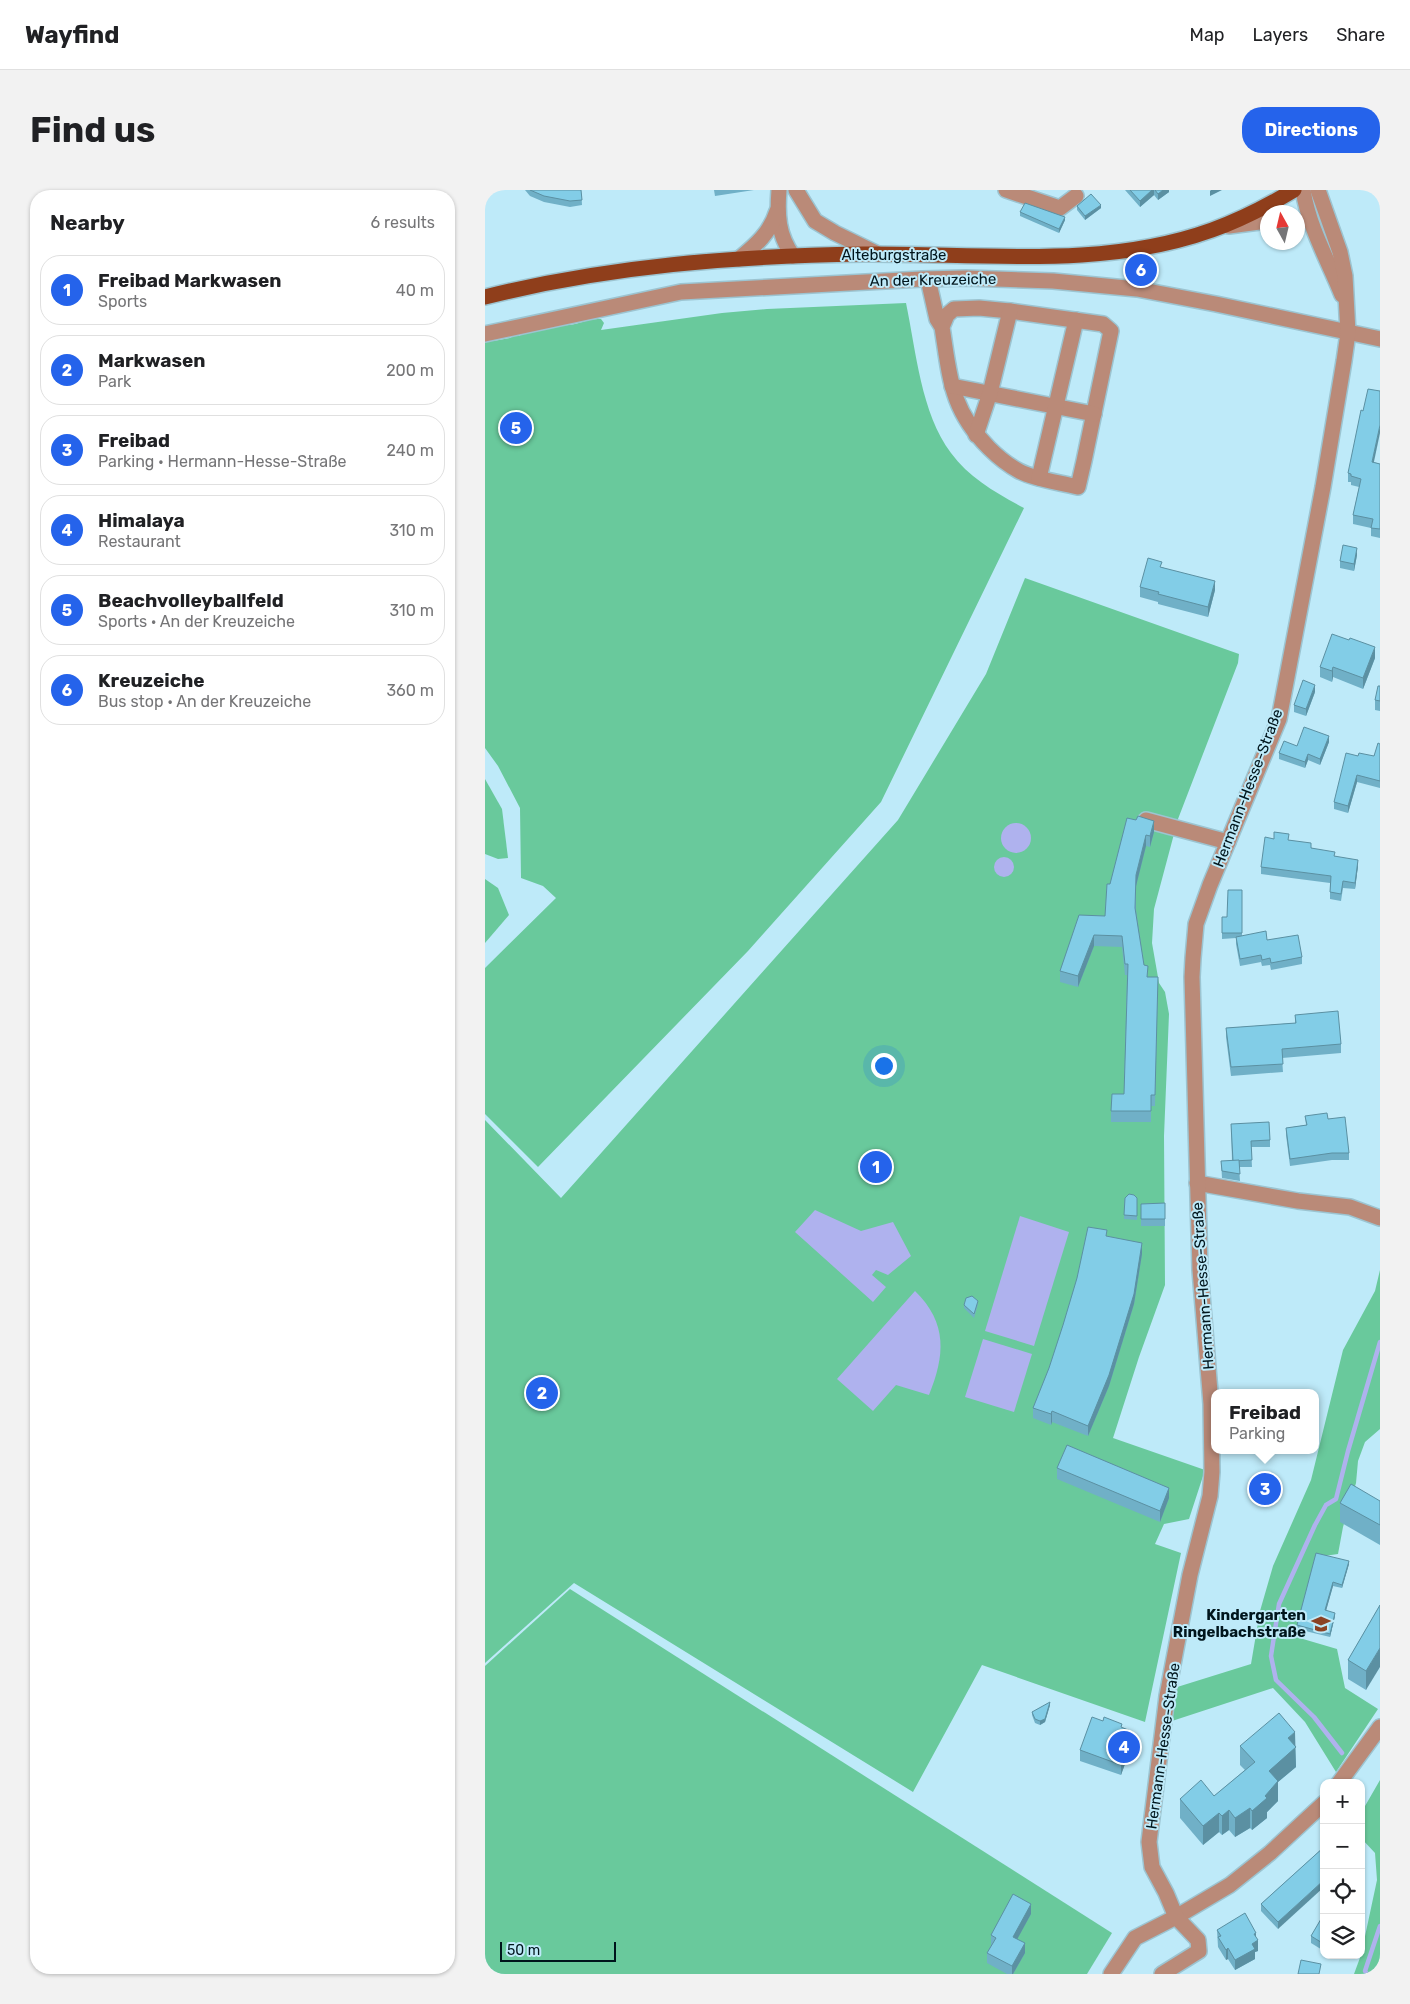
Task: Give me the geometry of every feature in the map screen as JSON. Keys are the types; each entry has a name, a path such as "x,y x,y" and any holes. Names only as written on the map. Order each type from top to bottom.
{"main road":[{"name":"Alteburgstraße","path":"485,297 599,274 739,259 878,254 1083,255 1163,244 1213,229 1295,190"}],"street":[{"path":"779,190 777,210 780,230 793,256"},
{"path":"796,190 815,221 835,234 878,254"},
{"path":"1006,190 1060,208 1077,196"},
{"name":"Hermann-Hesse-Straße","path":"1303,190 1309,219 1315,236 1327,258 1347,306"},
{"name":"Hermann-Hesse-Straße","path":"1176,1917 1152,1867 1149,1842 1167,1696 1190,1575 1210,1496 1211,1404 1200,1270 1197,1183 1197,1099 1192,976 1196,924 1279,719 1323,487 1348,333 1345,276 1340,252 1319,190"},
{"path":"739,259 765,236 777,210"},
{"path":"1213,229 1237,224 1260,222"},
{"path":"1305,230 1315,236"},
{"path":"928,279 937,319 942,327 952,386 960,411 976,435 998,457 1019,471 1077,487 1111,331 1103,324 979,308 954,309 947,315 942,327"},
{"name":"An der Kreuzeiche","path":"485,334 681,292 928,279 1024,279 1119,287 1216,304 1380,339"},
{"path":"976,435 990,393 1010,311"},
{"path":"1039,478 1076,320"},
{"path":"952,386 1094,414"},
{"path":"1146,820 1228,842"},
{"name":"Hermann-Hesse-Straße","path":"1197,1183 1298,1201 1350,1207 1380,1218"},
{"path":"1342,1779 1380,1727"},
{"path":"1111,1974 1135,1938 1176,1917 1230,1885 1270,1853 1320,1808"},
{"path":"1162,1974 1199,1952 1198,1940 1176,1917"}],"green space":[{"path":"906,303 926,401 941,437 958,462 975,478 1024,508 881,802 748,951 538,1167 485,1114 485,968 556,898 543,886 521,878 520,808 498,766 485,748 485,339 493,341 510,338 516,334 519,336 524,333 526,334 532,328 577,324 596,319 601,319 604,323 601,330 722,313 767,309"},
{"path":"1025,578 1239,654 1238,663 1178,819 1154,909 1152,943 1159,983 1165,992 1169,1014 1164,1136 1165,1285 1113,1438 1205,1470 1189,1519 1164,1524 1155,1544 1181,1553 1145,1722 982,1665 913,1792 574,1583 485,1663 485,1120 561,1198 898,820 986,674"},
{"path":"485,779 502,809 508,858 498,859 485,854"},
{"path":"485,879 498,888 509,915 485,943"},
{"path":"1380,1270 1380,1429 1365,1442 1358,1461 1356,1483 1343,1527 1338,1554 1324,1556 1303,1639 1337,1649 1345,1688 1378,1709 1336,1772 1305,1722 1273,1688 1172,1721 1174,1688 1251,1664 1260,1611 1273,1566 1311,1480 1317,1454 1319,1454 1343,1350 1375,1291"},
{"path":"570,1589 1112,1933 1087,1974 485,1974 485,1666"},
{"path":"1380,1780 1380,1974 1354,1974 1360,1959 1365,1959 1365,1936 1377,1880 1375,1853 1365,1842 1365,1806"}],"water":[{"path":"1016,823 1027,827 1031,838 1027,849 1016,853 1005,849 1001,838 1005,827"},
{"path":"1004,857 1011,860 1014,867 1011,874 1004,877 997,874 994,867 997,860"},
{"path":"815,1210 861,1231 893,1222 911,1256 888,1275 876,1270 872,1275 886,1287 873,1302 795,1232"},
{"path":"1020,1216 1069,1232 1034,1346 985,1331"},
{"path":"915,1291 926,1303 938,1328 940,1353 934,1381 929,1395 896,1385 873,1411 837,1379"},
{"path":"983,1339 1032,1354 1014,1412 965,1397"}],"building":[{"path":"530,190 581,190 582,200 570,201 544,196"},
{"path":"1130,190 1152,190 1140,201"},
{"path":"1155,190 1163,190 1158,194"},
{"path":"1091,194 1101,205 1085,216 1077,206"},
{"path":"1025,203 1065,217 1059,229 1020,212"},
{"path":"1368,389 1380,391 1380,425 1372,462 1380,464 1380,529 1371,528 1373,519 1353,515 1361,479 1348,473 1361,410 1363,411"},
{"path":"1343,545 1357,548 1354,564 1340,561"},
{"path":"1148,558 1162,562 1160,567 1215,581 1208,607 1158,594 1159,592 1140,587"},
{"path":"1332,634 1375,647 1363,678 1333,667 1332,671 1320,667"},
{"path":"1303,680 1315,685 1306,709 1294,705"},
{"path":"1378,686 1380,686 1380,701 1375,700"},
{"path":"1304,727 1329,736 1320,759 1308,754 1305,762 1279,753 1284,741 1297,746"},
{"path":"1378,743 1380,744 1380,781 1357,775 1348,806 1334,802 1346,753 1358,756 1359,753 1374,756"},
{"path":"1138,816 1154,821 1150,836 1146,835 1136,875 1135,908 1144,965 1148,966 1147,977 1158,977 1155,1095 1151,1095 1151,1111 1111,1111 1112,1094 1124,1094 1128,964 1125,964 1122,936 1094,935 1078,976 1060,971 1079,915 1105,916 1107,884 1110,884 1127,818 1136,820"},
{"path":"1274,832 1289,834 1288,840 1311,843 1311,848 1335,852 1334,856 1358,860 1355,883 1343,881 1341,894 1330,892 1331,876 1261,867 1265,837 1274,839"},
{"path":"1228,890 1242,890 1242,933 1222,933 1222,917 1227,917"},
{"path":"1266,931 1267,940 1298,935 1302,957 1271,963 1270,958 1262,960 1261,955 1240,959 1236,937"},
{"path":"1338,1011 1341,1044 1282,1049 1283,1064 1231,1067 1226,1028 1296,1023 1295,1015"},
{"path":"1327,1113 1328,1119 1345,1117 1349,1153 1332,1153 1290,1159 1286,1128 1307,1125 1305,1116"},
{"path":"1269,1122 1270,1140 1251,1141 1252,1160 1233,1161 1231,1124"},
{"path":"1239,1160 1240,1174 1222,1171 1221,1161"},
{"path":"1129,1194 1137,1198 1137,1216 1124,1215 1125,1198"},
{"path":"1165,1203 1165,1219 1141,1219 1141,1204"},
{"path":"1088,1227 1107,1230 1106,1236 1142,1243 1134,1294 1109,1375 1088,1426 1052,1411 1051,1414 1033,1408 1063,1325 1077,1278"},
{"path":"972,1296 978,1301 974,1314 964,1305 966,1298"},
{"path":"1067,1445 1169,1488 1160,1511 1057,1468"},
{"path":"1351,1484 1380,1501 1380,1525 1340,1503"},
{"path":"1316,1553 1349,1561 1342,1585 1333,1582 1325,1610 1335,1613 1330,1634 1297,1625"},
{"path":"1380,1605 1380,1648 1366,1671 1348,1660"},
{"path":"1050,1702 1045,1719 1040,1721 1035,1719 1032,1712"},
{"path":"1279,1713 1295,1732 1288,1738 1296,1747 1269,1771 1278,1781 1265,1796 1267,1798 1252,1811 1250,1808 1235,1818 1229,1810 1222,1816 1219,1813 1203,1826 1180,1799 1201,1780 1214,1796 1255,1762 1240,1746"},
{"path":"1092,1717 1103,1721 1104,1717 1122,1724 1121,1727 1133,1732 1121,1765 1080,1750"},
{"path":"1320,1851 1320,1884 1278,1922 1261,1904"},
{"path":"1013,1894 1031,1904 1013,1937 1025,1943 1012,1966 987,1953 996,1938 991,1935"},
{"path":"1245,1913 1258,1940 1252,1944 1255,1949 1235,1960 1228,1948 1226,1950 1218,1937 1221,1936 1217,1930"},
{"path":"1320,1921 1320,1942 1311,1936"},
{"path":"1301,1960 1321,1964 1319,1974 1298,1974"}],"waterway":[{"path":"1342,1753 1314,1717 1276,1680 1271,1656 1279,1604 1315,1525 1326,1505 1336,1499 1380,1342"},
{"path":"1367,1974 1365,1971 1380,1926"}],"place":[{"name":"Kreuzeiche","path":"1141,270"},
{"name":"Beachvolleyballfeld","path":"516,428"},
{"name":"Freibad Markwasen","path":"876,1167"},
{"name":"Markwasen","path":"542,1393"},
{"name":"Freibad","path":"1265,1489"},
{"name":"Kindergarten Ringelbachstraße","path":"1321,1624"},
{"name":"Himalaya","path":"1124,1747"}]}
